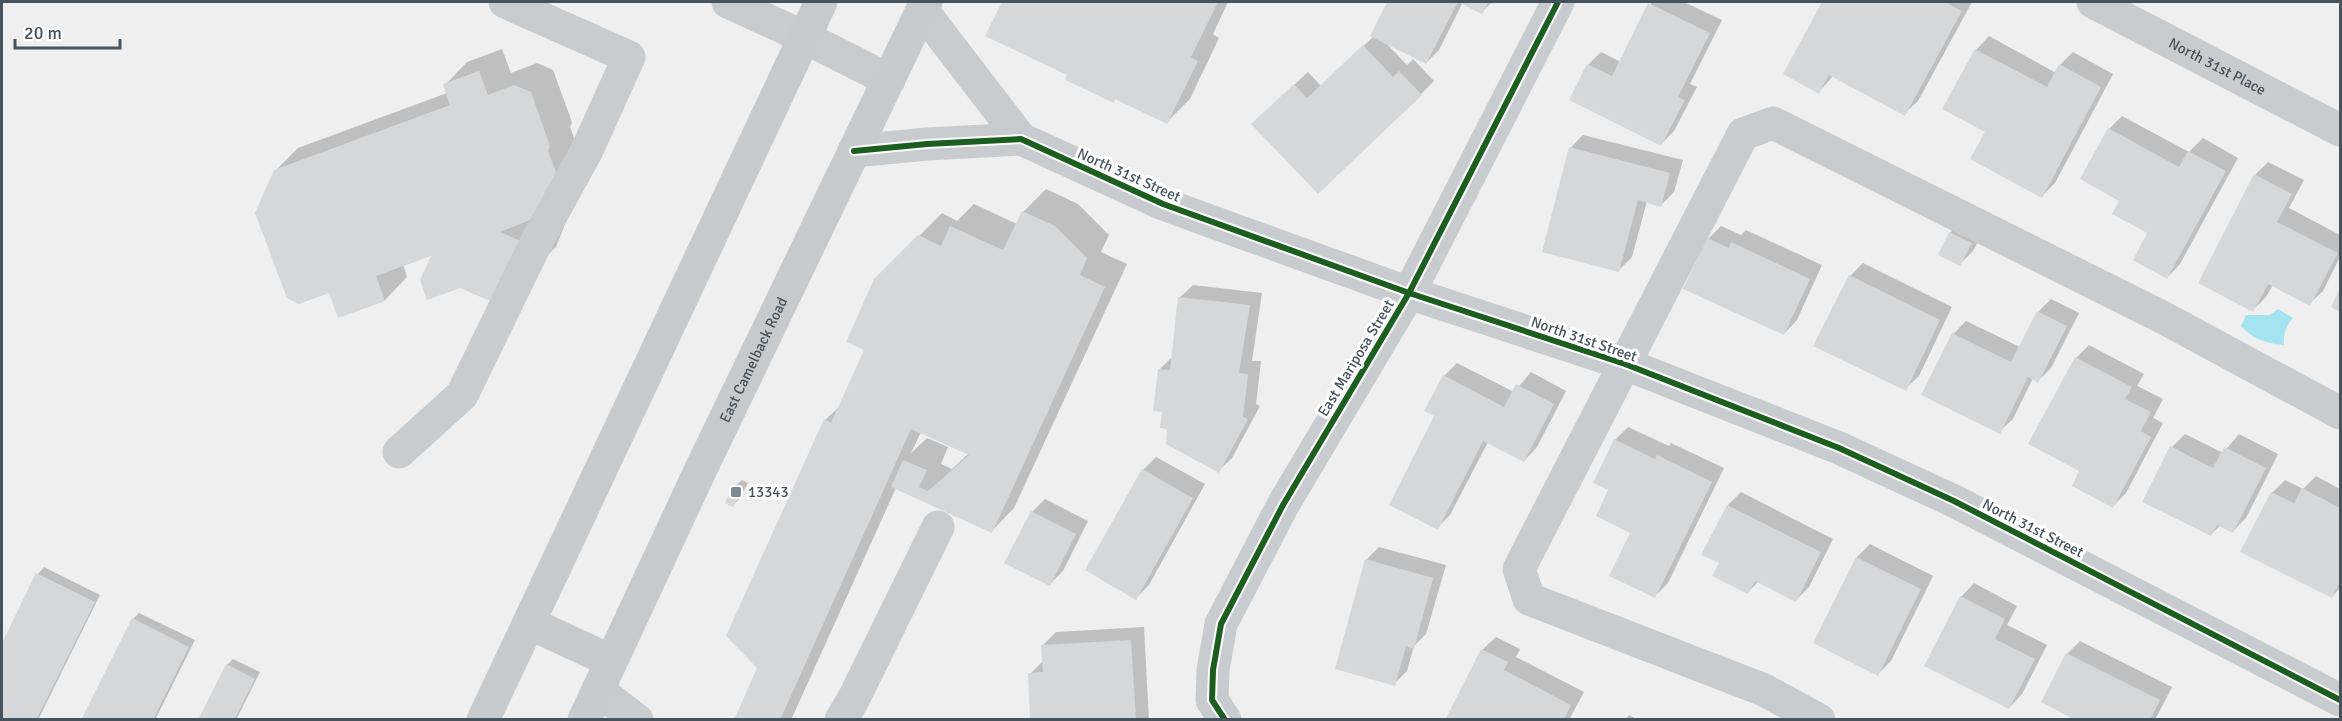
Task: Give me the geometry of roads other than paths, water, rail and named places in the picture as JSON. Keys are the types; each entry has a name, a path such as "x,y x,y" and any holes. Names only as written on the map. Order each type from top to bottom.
{"main road":[{"path":"483,720 821,2"},
{"name":"East Camelback Road","path":"584,720 705,460 924,6"},
{"path":"529,624 611,661"}],"street":[{"path":"399,452 462,395 536,243 587,150 629,57 505,2"},
{"path":"728,2 889,80"},
{"name":"East Mariposa Street","path":"1219,710 1213,670 1221,624 1283,505 1409,293 1558,2"},
{"name":"North 31st Place","path":"2093,2 2340,130"},
{"name":"North 31st Street","path":"924,6 1021,139"},
{"path":"1819,720 1764,690 1529,599 1519,569 1743,134 1773,123 2164,318 2340,413"},
{"name":"North 31st Street","path":"854,151 1021,139 1163,204 1409,293 1625,364 1839,448 1954,501 2340,700"},
{"path":"841,720 938,527"},
{"path":"598,690 637,720"}],"water":[{"path":"2278,309 2293,318 2286,330 2284,345 2260,340 2241,326 2246,315 2270,315"}],"place":[{"name":"13343","path":"736,492"}]}
